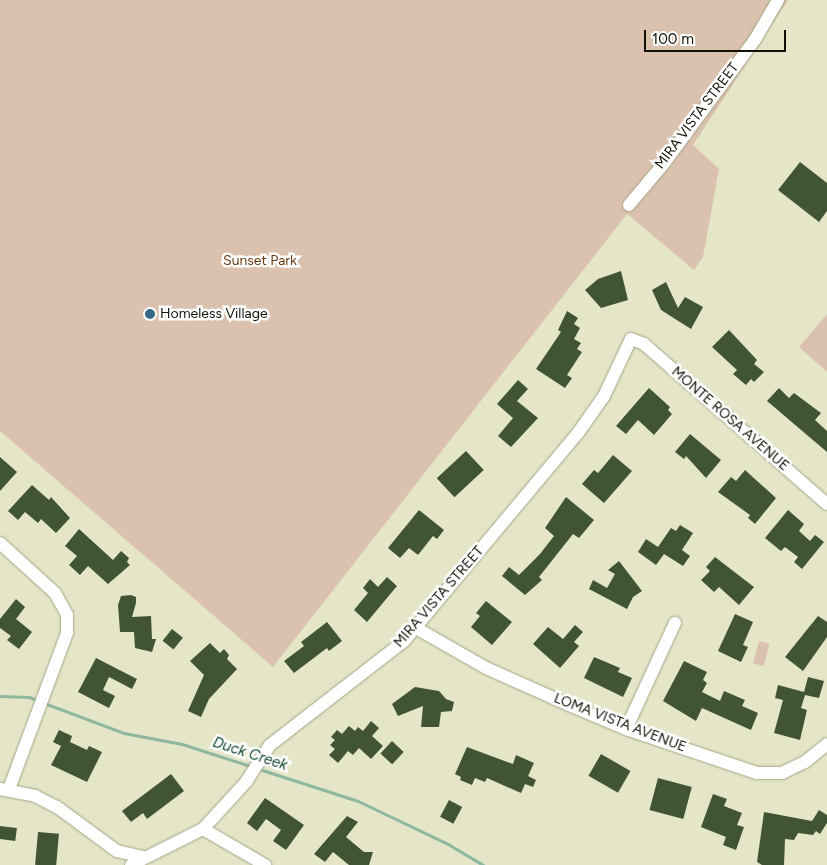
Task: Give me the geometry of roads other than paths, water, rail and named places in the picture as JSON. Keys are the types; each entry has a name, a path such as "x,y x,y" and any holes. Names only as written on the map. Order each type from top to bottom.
{"street":[{"name":"MIRA VISTA STREET","path":"629,205 665,162 733,68 778,0"},
{"name":"MIRA VISTA STREET","path":"131,865 203,829 246,782 270,745 381,661 416,628 578,433 604,396 631,339"},
{"name":"MONTE ROSA AVENUE","path":"631,339 644,344 827,504"},
{"path":"0,543 54,593 67,615 67,633 5,789 57,808 117,852 144,857"},
{"path":"626,728 675,624"},
{"name":"LOMA VISTA AVENUE","path":"416,628 486,668 626,728 757,773 782,773 806,762 827,744"},
{"path":"203,829 265,865"}],"waterway":[{"name":"Duck Creek","path":"0,696 29,697 39,701"},
{"name":"Duck Creek","path":"44,703 124,733 182,744 253,767"},
{"name":"Duck Creek","path":"259,769 358,801 448,844 483,865"}],"place":[{"name":"Homeless Village","path":"150,314"}],"park label":[{"name":"Sunset Park","path":"260,261"}]}
